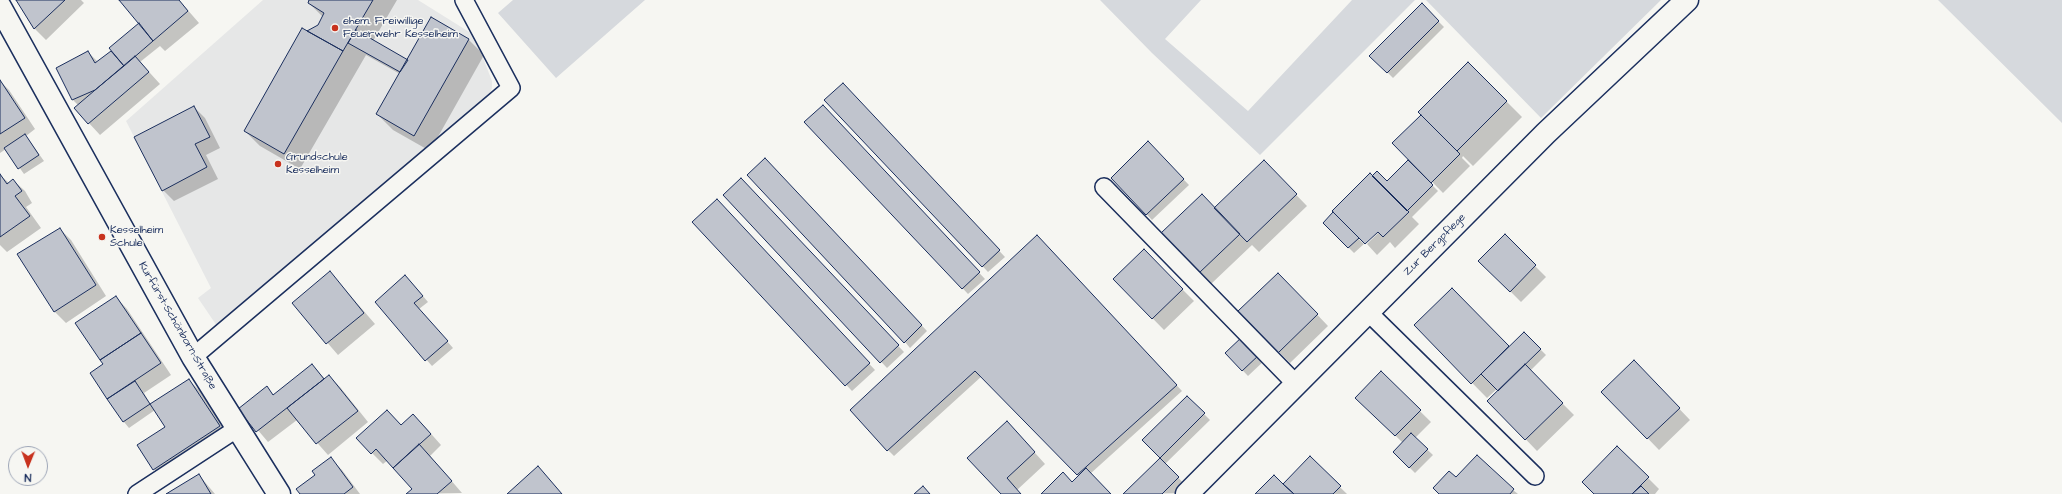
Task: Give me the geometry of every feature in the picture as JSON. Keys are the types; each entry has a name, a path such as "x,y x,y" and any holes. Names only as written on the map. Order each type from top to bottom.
{"street":[{"name":"Zur Bergpflege","path":"1188,494 1546,133 1687,0"},
{"name":"Kurfürst-Schönborn-Straße","path":"0,7 194,357 279,494"}],"lane":[{"path":"194,357 511,88 464,0"},
{"path":"1104,187 1296,384"},
{"path":"1368,312 1535,476"},
{"path":"138,494 238,428"}],"shaded area":[{"name":"Grundschule Kesselheim","path":"263,0 418,0 474,35 492,81 492,88 489,96 217,326 198,298 211,288 126,121"},
{"path":"513,0 645,0 556,78 498,13"},
{"path":"1100,0 1201,0 1165,39 1248,111 1352,0 1415,0 1260,155 1152,53"},
{"path":"1426,0 1661,0 1541,118"},
{"path":"1938,0 2062,0 2062,123"}],"building":[{"path":"16,0 65,0 34,29"},
{"path":"119,0 179,0 188,11 153,41"},
{"name":"ehem. Freiwillige Feuerwehr Kesselheim","path":"309,0 373,0 343,51 307,31 318,25 324,13 308,3"},
{"path":"1422,3 1439,21 1387,73 1369,56"},
{"path":"431,17 469,39 414,136 376,114"},
{"path":"139,23 153,41 124,66 109,48"},
{"path":"302,28 343,51 284,154 244,131"},
{"path":"356,30 408,60 400,72 348,43"},
{"path":"88,51 95,63 111,51 124,66 95,90 72,100 56,68"},
{"path":"135,56 149,72 88,124 74,108"},
{"path":"1468,62 1507,101 1457,151 1418,112"},
{"path":"0,80 25,118 0,134"},
{"path":"843,83 1000,250 982,267 824,100"},
{"path":"823,105 980,272 962,289 804,122"},
{"path":"194,106 210,137 195,144 207,167 162,191 134,137"},
{"path":"1421,115 1460,154 1431,183 1392,143"},
{"path":"25,134 39,155 18,169 4,148"},
{"path":"1148,141 1184,179 1146,215 1111,178"},
{"path":"765,158 922,325 904,343 747,175"},
{"path":"1264,160 1297,194 1247,242 1214,208"},
{"path":"1408,160 1433,185 1407,211 1372,176 1377,171 1387,181"},
{"path":"1370,173 1409,212 1383,237 1378,232 1365,244 1332,211"},
{"path":"0,174 7,184 13,179 22,191 15,196 30,216 0,237"},
{"path":"741,178 899,345 880,363 723,195"},
{"path":"1202,194 1240,234 1199,273 1161,233"},
{"path":"717,199 870,363 845,386 692,222"},
{"path":"1333,212 1359,238 1348,248 1323,223"},
{"path":"60,228 96,285 54,312 17,254"},
{"path":"1505,234 1536,265 1510,292 1478,261"},
{"path":"1037,235 1177,385 1077,475 975,371 887,451 850,410"},
{"path":"1144,249 1183,289 1152,319 1113,279"},
{"path":"330,271 364,313 326,344 292,303"},
{"path":"1278,273 1318,314 1278,353 1238,311"},
{"path":"405,275 423,296 414,303 448,341 425,361 375,302"},
{"path":"1452,288 1509,346 1471,384 1414,325"},
{"path":"116,296 141,333 100,360 75,323"},
{"path":"1524,332 1541,349 1498,391 1481,374"},
{"path":"141,333 161,363 107,399 90,373 103,364 100,360"},
{"path":"1243,336 1260,354 1242,371 1225,353"},
{"path":"1634,360 1680,408 1647,439 1601,392"},
{"path":"312,364 324,379 256,432 238,409 267,386 273,395"},
{"path":"1525,364 1563,403 1525,440 1487,401"},
{"path":"1381,371 1421,410 1395,436 1355,398"},
{"path":"329,375 358,411 316,444 287,408"},
{"path":"189,379 220,426 153,470 137,445 165,427 150,404"},
{"path":"135,381 150,404 123,422 107,399"},
{"path":"1187,396 1205,413 1160,458 1142,440"},
{"path":"387,410 401,425 413,414 431,434 393,468 376,449 371,454 356,438"},
{"path":"1007,421 1035,452 1007,478 1021,494 1001,494 967,458"},
{"path":"1411,433 1428,449 1409,468 1393,452"},
{"path":"419,444 452,481 437,494 406,494 412,489 393,468"},
{"path":"1617,446 1649,477 1632,494 1594,494 1582,482"},
{"path":"1477,455 1514,489 1510,494 1439,494 1433,488 1449,471 1456,477"},
{"path":"1310,456 1341,486 1333,494 1294,494 1283,484"},
{"path":"331,457 353,487 344,494 300,494 296,489 315,475 312,471"},
{"path":"1160,458 1179,477 1162,494 1123,494"},
{"path":"538,466 562,494 507,494"},
{"path":"1086,468 1111,494 1041,494 1063,472 1072,482"},
{"path":"199,474 211,494 166,494"},
{"path":"1274,475 1283,484 1294,494 1255,494"},
{"path":"923,486 930,494 914,494"},
{"path":"1641,486 1649,494 1632,494"}],"place":[{"name":"ehem. Freiwillige Feuerwehr Kesselheim","path":"335,28"},
{"name":"Grundschule Kesselheim","path":"278,164"},
{"name":"Kesselheim Schule","path":"102,237"}]}
